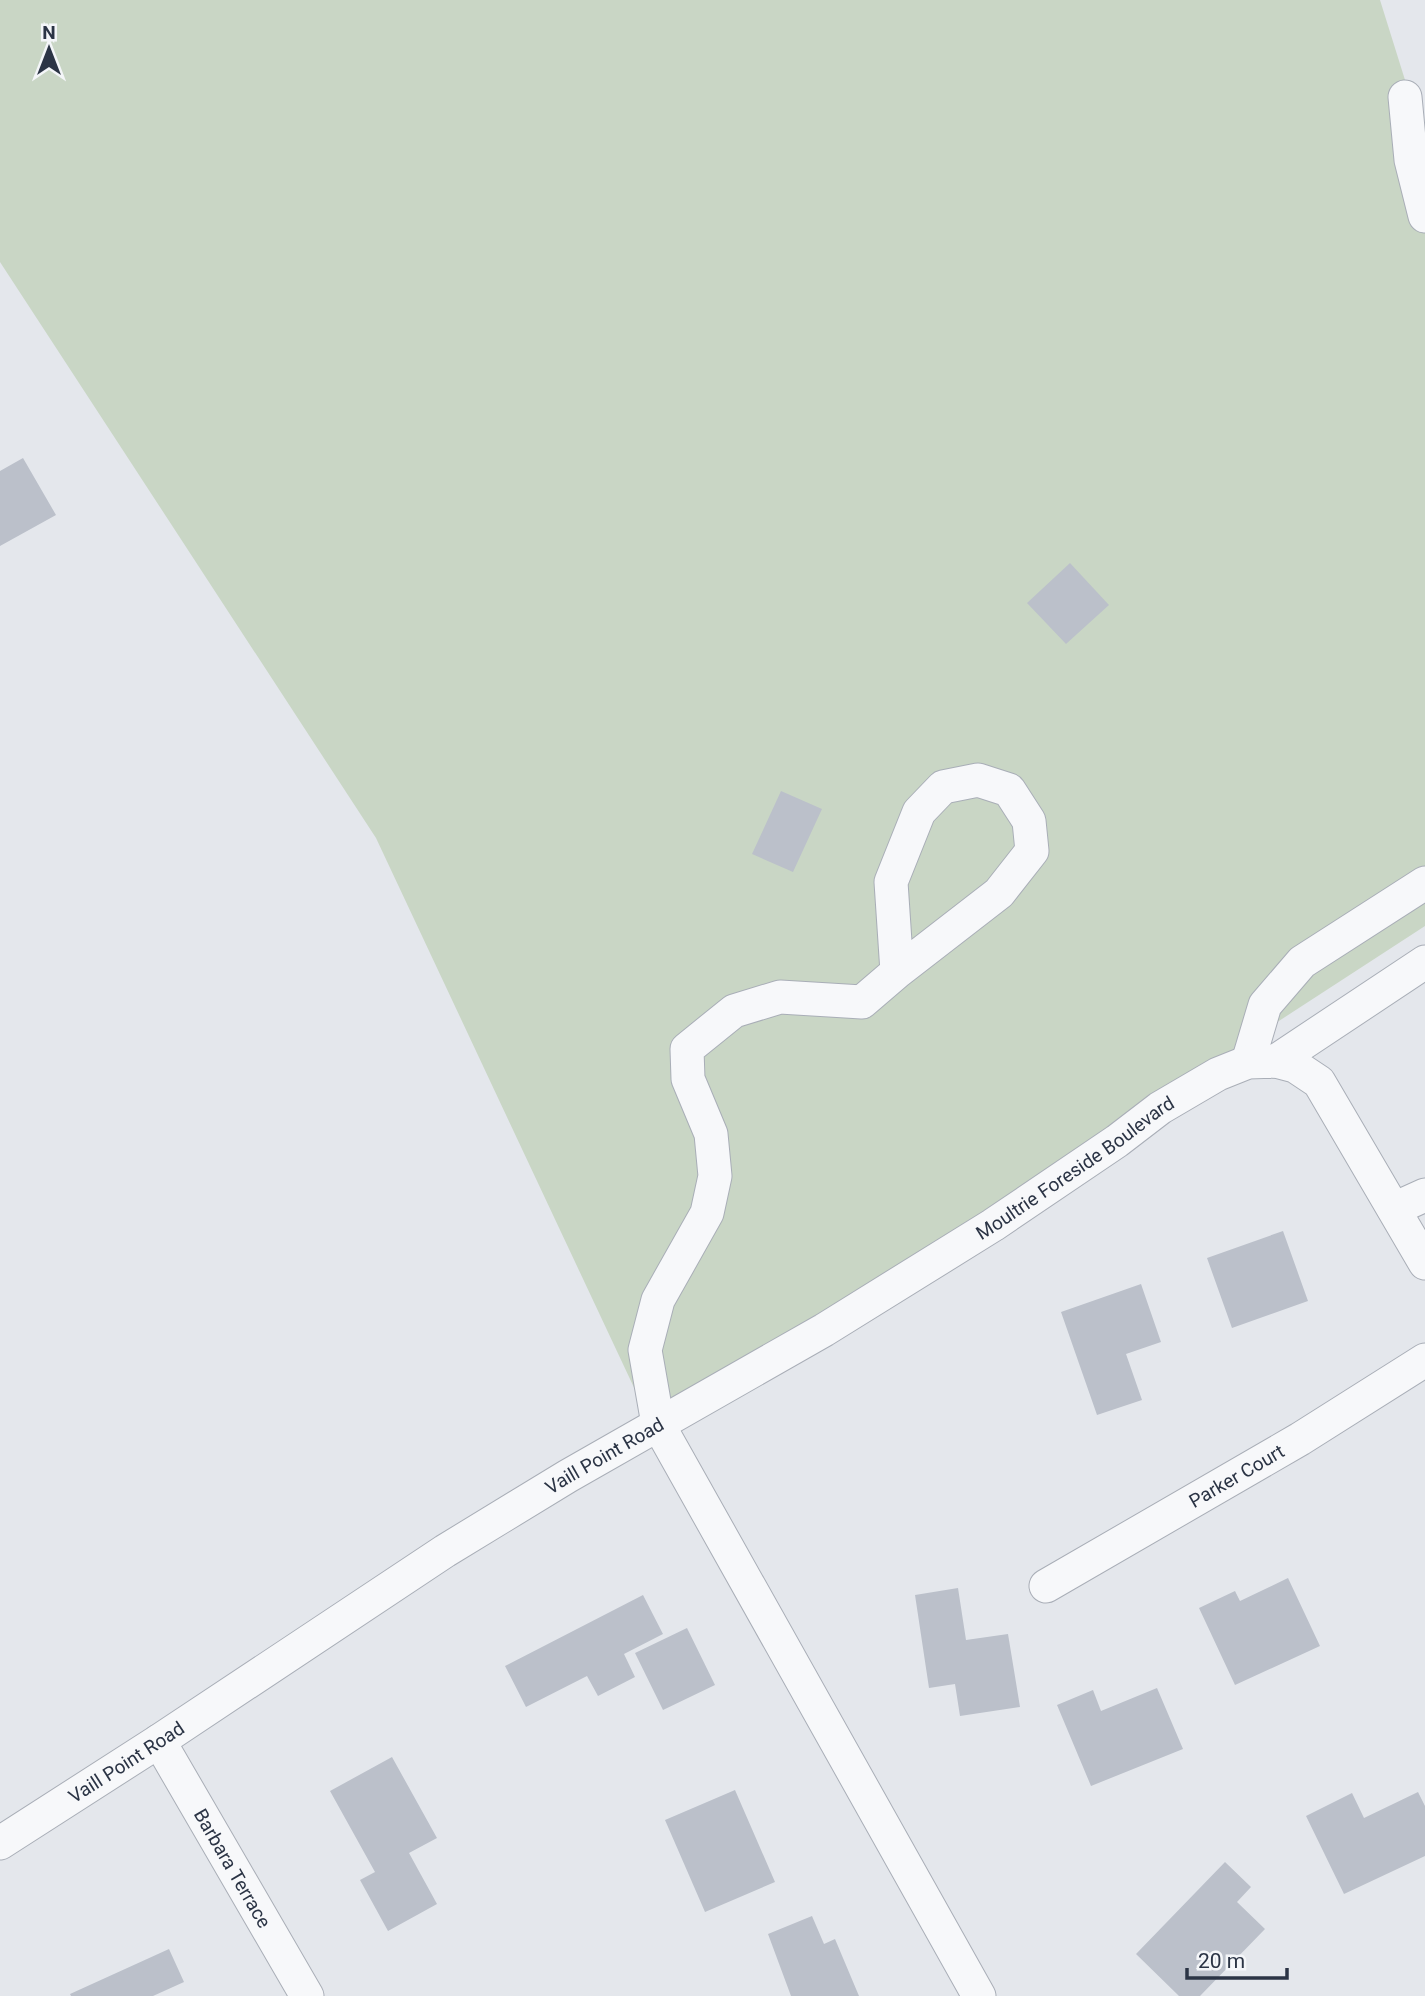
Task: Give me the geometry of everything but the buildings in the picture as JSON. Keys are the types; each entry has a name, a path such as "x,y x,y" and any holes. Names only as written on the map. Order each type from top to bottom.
{"street":[{"path":"1405,97 1411,160 1425,216"},
{"path":"658,1424 645,1350 658,1300 706,1213 715,1176 711,1134 688,1079 687,1049 734,1011 780,997 862,1002 999,893 1032,851 1029,821 1009,790 978,780 943,787 919,812 891,883 897,972"},
{"path":"1425,883 1302,962 1265,1005 1262,1061 1295,1066 1320,1082 1425,1263"},
{"name":"Moultrie Foreside Boulevard","path":"658,1424 824,1330 993,1225 1117,1141 1160,1108 1218,1074 1262,1061 1425,962"},
{"path":"1394,1209 1425,1195"},
{"name":"Parker Court","path":"1046,1586 1300,1439 1425,1360"},
{"name":"Vaill Point Road","path":"0,1843 445,1551 658,1424 979,1996"},
{"name":"Barbara Terrace","path":"159,1741 307,1996"}],"green space":[{"path":"0,0 1380,0 1425,144 1425,926 653,1428 376,838 0,262"}]}
